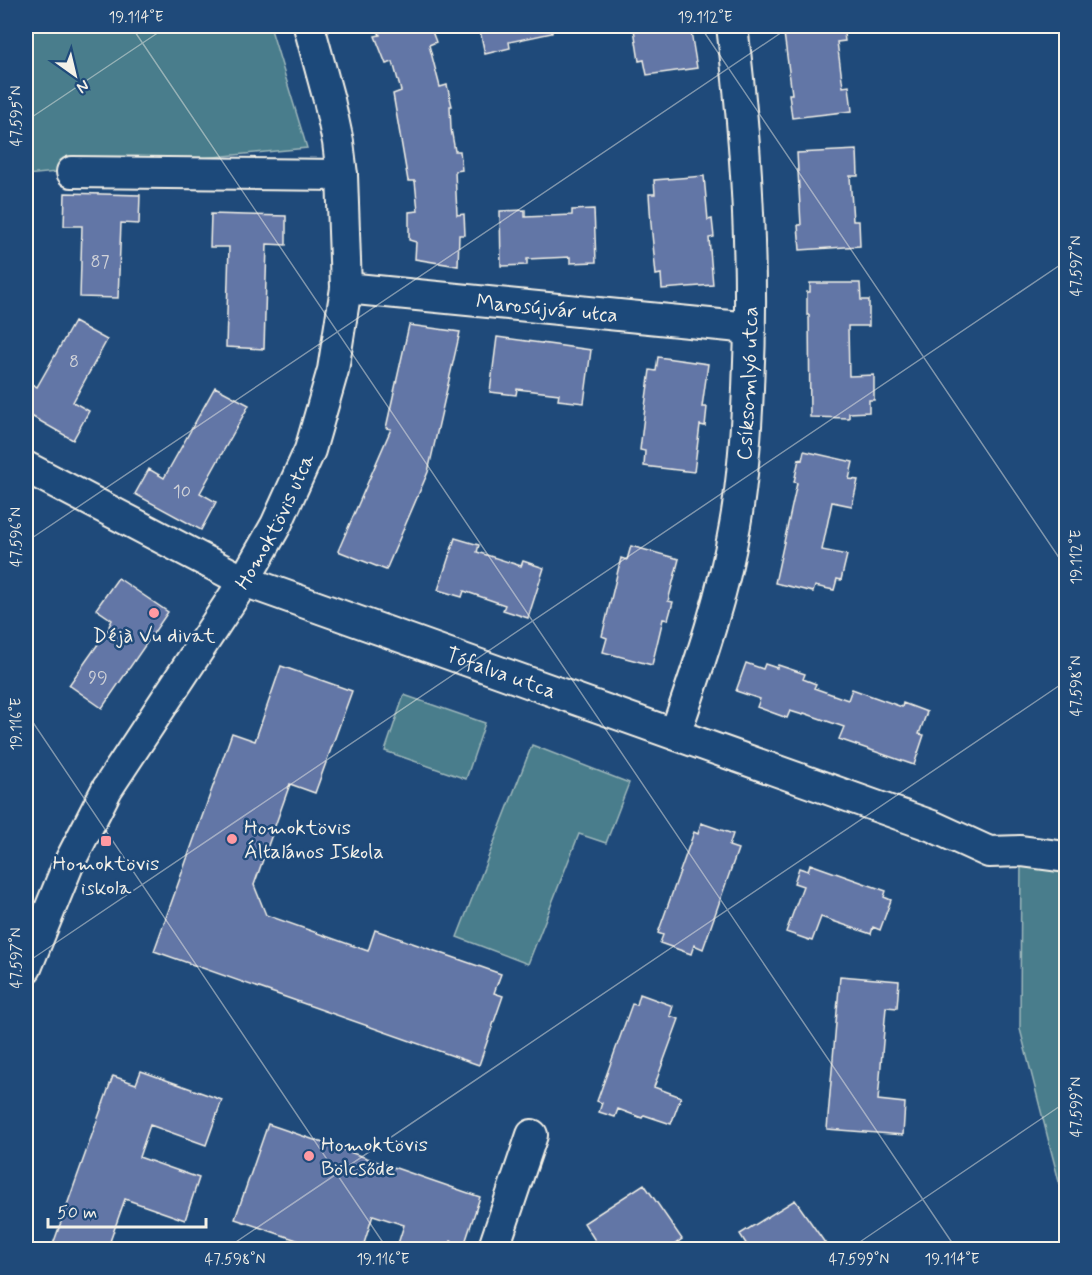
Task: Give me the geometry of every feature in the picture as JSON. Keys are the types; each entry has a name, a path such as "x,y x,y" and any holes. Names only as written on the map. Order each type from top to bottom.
{"street":[{"name":"Homoktövis utca","path":"26,968 68,866 107,789 244,581 276,525 310,450 333,370 346,288 342,175 329,100 309,26"},
{"name":"Csíksomlyó utca","path":"675,734 711,630 735,524 746,436 750,328 745,148 732,26"},
{"path":"72,172 342,175"},
{"name":"Marosújvár utca","path":"346,288 750,328"},
{"name":"Tófalva utca","path":"26,467 244,581 932,826 989,852 1021,851 1066,856"},
{"path":"493,1250 532,1135"}],"shaded area":[{"path":"26,26 270,26 307,148 26,175"},
{"path":"404,695 485,723 466,779 385,751"},
{"path":"532,745 629,783 606,843 579,834 528,964 457,937"},
{"path":"1021,851 1066,859 1066,1209 1020,1029"}],"building":[{"path":"376,26 430,26 436,42 429,45 440,87 447,85 452,106 450,106 451,129 455,151 460,151 462,170 455,171 457,215 464,214 465,235 459,235 458,266 415,259 416,242 409,240 409,212 418,211 415,181 408,181 393,94 401,91 393,62 386,64 375,36 380,35"},
{"path":"479,26 552,26 552,33 509,42 510,48 485,54"},
{"path":"642,26 690,26 697,68 647,75 644,60 639,61 634,29 642,28"},
{"path":"783,26 843,26 845,41 837,42 843,87 849,86 852,111 792,118 789,94 792,94"},
{"path":"857,150 858,176 850,176 853,221 859,221 860,246 800,250 797,153"},
{"path":"704,176 708,220 712,219 714,237 709,238 713,285 662,289 661,274 656,275 651,224 649,194 655,194 654,180"},
{"path":"65,193 140,195 139,224 121,223 118,298 80,297 82,226 64,226"},
{"path":"594,209 596,262 570,263 570,257 527,259 527,265 501,266 500,211 525,210 525,217 572,215 572,210"},
{"path":"211,214 286,216 286,245 267,244 264,349 226,347 229,247 210,247"},
{"path":"810,283 860,283 861,300 869,300 869,326 848,326 849,376 874,375 874,400 869,400 869,412 849,413 849,418 810,417 807,292 810,292"},
{"path":"74,322 107,340 73,402 89,411 73,440 26,413 26,381 37,387"},
{"path":"409,325 460,332 428,472 386,570 338,551 391,429 386,428"},
{"path":"497,337 591,350 584,403 558,400 559,394 517,389 516,395 490,392"},
{"path":"658,357 708,364 702,407 707,407 705,426 700,425 694,472 644,466 645,451 640,450 646,399 650,370 656,371"},
{"path":"215,387 249,405 200,493 216,502 201,530 135,494 149,469 164,478"},
{"path":"804,451 853,462 849,479 858,480 852,506 832,502 822,550 847,555 841,580 837,579 834,590 815,586 813,592 775,583 797,483 794,482 799,459 802,460"},
{"path":"455,538 479,545 477,552 521,566 523,561 544,568 528,618 503,610 505,605 464,591 462,597 438,590"},
{"path":"631,546 679,559 668,601 673,602 668,620 663,619 652,665 603,652 607,638 602,636 621,558 627,560"},
{"path":"118,578 168,612 102,708 69,685 110,627 112,620 96,609"},
{"path":"746,663 763,669 765,664 777,668 778,665 805,674 803,679 816,684 814,688 848,700 852,689 902,707 903,703 927,712 919,734 924,735 914,765 839,739 844,727 804,713 803,715 790,711 787,718 757,707 760,699 736,691"},
{"name":"Homoktövis Általános Iskola","path":"281,666 352,691 315,793 290,784 254,885 266,915 368,951 375,930 501,974 494,993 503,996 479,1065 154,951 232,733 255,741"},
{"path":"701,823 733,834 729,846 738,849 703,949 694,945 691,954 660,943 663,935 658,933 694,832 698,834"},
{"path":"810,864 886,891 884,897 891,900 880,930 873,927 871,934 821,917 812,941 786,932 803,886 794,883 799,868 808,871"},
{"path":"840,976 899,981 897,1008 886,1007 878,1100 905,1103 903,1135 827,1129"},
{"path":"640,994 673,1006 670,1016 679,1019 654,1087 681,1097 671,1124 644,1115 642,1118 618,1109 615,1117 599,1112 602,1103 597,1101 632,1004 637,1005"},
{"path":"141,1071 222,1100 206,1145 150,1125 139,1157 199,1178 185,1220 125,1199 107,1250 51,1250 113,1076 136,1084"},
{"name":"Homoktövis Bölcsőde","path":"268,1124 480,1197 464,1246 451,1241 448,1250 396,1250 404,1225 373,1215 362,1250 326,1250 235,1219"},
{"path":"644,1184 682,1239 667,1250 601,1250 584,1223"},
{"path":"795,1200 830,1250 750,1250 740,1234"}],"place":[{"name":"Déjà Vu divat","path":"154,613"},
{"name":"Homoktövis Általános Iskola","path":"232,839"},
{"name":"Homoktövis iskola","path":"106,841"},
{"name":"Homoktövis Bölcsőde","path":"309,1156"}]}
